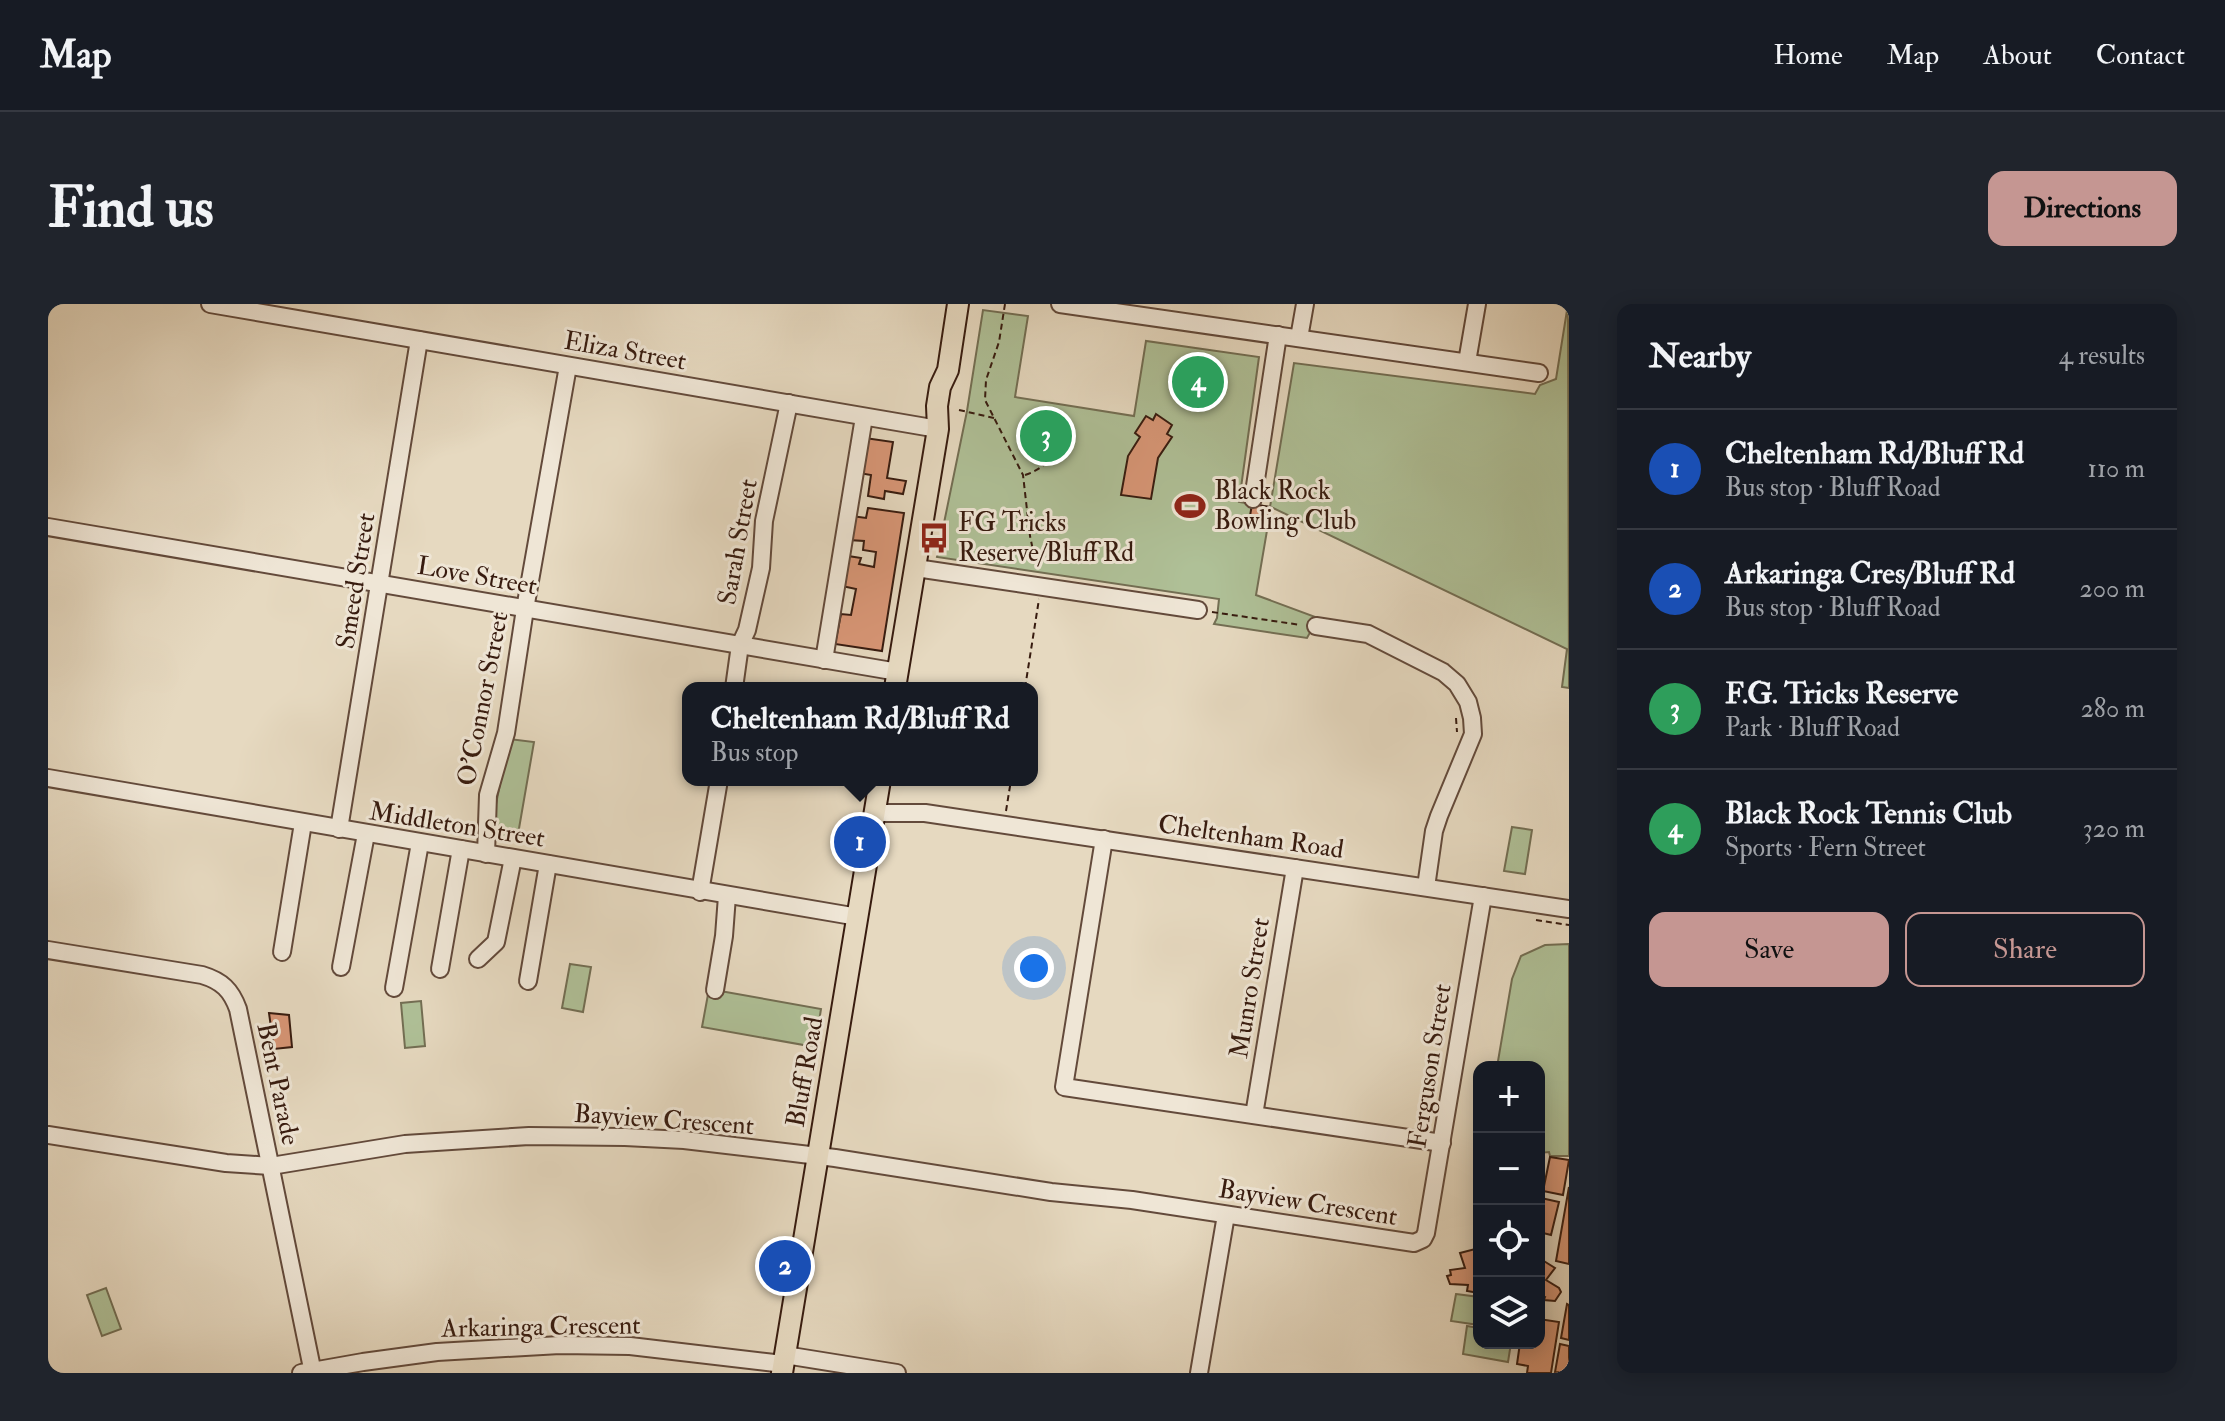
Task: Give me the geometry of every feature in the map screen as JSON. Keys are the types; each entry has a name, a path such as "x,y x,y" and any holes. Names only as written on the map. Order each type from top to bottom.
{"main road":[{"path":"897,680 938,429 951,388 948,370 958,304"},
{"name":"Bluff Road","path":"783,1364 877,797"}],"street":[{"name":"Eliza Street","path":"210,304 938,429"},
{"path":"1060,304 1134,309 1278,335 1539,373"},
{"path":"1299,338 1305,304"},
{"path":"1467,362 1477,304"},
{"path":"1253,499 1278,335"},
{"name":"Smeed Street","path":"339,829 419,340"},
{"name":"O'Connor Street","path":"486,854 488,795 506,733 568,366"},
{"name":"Sarah Street","path":"735,682 740,645 747,630 761,568 764,521 789,403"},
{"path":"824,660 864,417"},
{"name":"Love Street","path":"48,527 824,660 897,680"},
{"path":"916,568 1198,610"},
{"path":"1311,626 1368,634 1443,672 1457,684 1468,702 1473,734 1434,831 1426,887"},
{"name":"Middleton Street","path":"48,778 858,917"},
{"path":"700,892 718,786"},
{"name":"Cheltenham Road","path":"877,797 925,813 1569,909"},
{"path":"282,952 303,823"},
{"path":"341,967 366,834"},
{"path":"1104,839 1064,1087 1442,1143"},
{"path":"394,988 420,843"},
{"path":"440,969 461,849"},
{"path":"478,959 496,942 513,858"},
{"path":"528,981 548,864"},
{"name":"Munro Street","path":"1254,1115 1295,868"},
{"path":"715,990 727,896"},
{"name":"Ferguson Street","path":"1419,1242 1426,1233 1483,896"},
{"name":"Bent Parade","path":"48,950 202,975 217,980 234,998 271,1166 309,1372"},
{"name":"Bayview Crescent","path":"48,1135 226,1163 271,1166 405,1144 529,1136 684,1140 818,1156 1051,1192 1132,1200 1408,1243 1419,1242"},
{"path":"1199,1373 1226,1215"},
{"name":"Arkaringa Crescent","path":"309,1372 437,1352 560,1345 642,1347 783,1364 897,1373"}],"path":[{"path":"1005,304 999,342 986,380 985,400 1023,475 1030,536 1041,586 1026,682"},
{"path":"959,410 995,419"},
{"path":"1023,475 1036,471 1048,462 1056,449"},
{"path":"1198,610 1311,626"},
{"path":"1456,713 1457,738"},
{"path":"1004,824 1010,786"}],"green space":[{"path":"1568,304 1569,688 1562,687 1567,649 1271,507 1256,595 1318,618 1307,638 1214,624 1219,599 937,557 967,411 983,310 1028,316 1015,397 1134,416 1146,341 1259,357 1239,502 1270,507 1294,363 1535,394 1540,385 1556,379"},
{"path":"509,739 534,742 517,840 494,836 492,824"},
{"path":"1512,827 1532,830 1525,874 1504,871"},
{"path":"1569,944 1569,1156 1550,1156 1549,1152 1545,1152 1545,1061 1498,1061 1512,979 1521,956 1545,945"},
{"path":"570,964 591,967 583,1012 562,1008"},
{"path":"709,989 821,1009 815,1047 702,1027"},
{"path":"421,1001 425,1046 405,1048 401,1003"},
{"path":"106,1288 121,1329 102,1336 87,1295"},
{"path":"1456,1294 1473,1296 1473,1324 1451,1321"},
{"path":"1467,1326 1473,1327 1473,1349 1510,1349 1508,1362 1463,1354"}],"building":[{"path":"1156,414 1172,425 1167,434 1172,437 1158,458 1151,499 1121,495 1128,456 1140,437 1135,433 1146,416 1153,420"},
{"path":"865,438 893,442 887,478 906,481 903,494 885,491 884,499 868,496 871,475 859,473"},
{"path":"1252,504 1270,507 1268,519 1250,516"},
{"path":"868,508 904,513 882,651 835,644 841,614 851,615 856,589 842,586 848,556 861,558 859,564 874,567 876,552 863,550 864,541 849,540 851,516 866,518"},
{"path":"269,1013 289,1015 292,1047 274,1049"},
{"path":"1550,1157 1569,1160 1563,1195 1545,1191"},
{"path":"1569,1187 1569,1264 1556,1261"},
{"path":"1545,1199 1559,1202 1551,1235 1545,1234"},
{"path":"1473,1250 1473,1292 1467,1291 1468,1285 1450,1284 1447,1276 1451,1275 1450,1270 1465,1268 1460,1253"},
{"path":"1545,1262 1555,1268 1546,1280 1561,1292 1555,1301 1545,1300"},
{"path":"1569,1305 1569,1340 1561,1338"},
{"path":"1545,1320 1559,1322 1551,1373 1527,1373 1528,1366 1517,1364 1519,1349 1545,1349"},
{"path":"1560,1344 1569,1346 1569,1373 1555,1372"}],"place":[{"name":"Black Rock Tennis Club","path":"1198,382"},
{"name":"F.G. Tricks Reserve","path":"1046,436"},
{"name":"Black Rock Bowling Club","path":"1190,506"},
{"name":"FG Tricks Reserve/Bluff Rd","path":"934,538"},
{"name":"Cheltenham Rd/Bluff Rd","path":"860,842"},
{"name":"Arkaringa Cres/Bluff Rd","path":"785,1266"}]}
